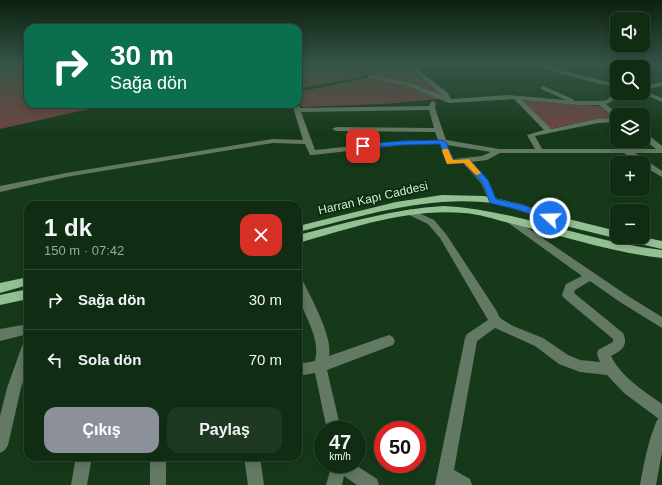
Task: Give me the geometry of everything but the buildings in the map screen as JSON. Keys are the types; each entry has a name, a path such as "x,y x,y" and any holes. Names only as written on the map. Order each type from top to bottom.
{"main road":[{"name":"Harran Kapı Caddesi","path":"302,229 396,205 442,198 484,199 520,207 550,218 610,233"},
{"name":"Harran Kapı Caddesi","path":"302,238 410,212 437,209 464,210 510,220 606,245 662,254"},
{"path":"650,242 662,245"},
{"path":"0,288 24,283"},
{"path":"0,300 24,295"}],"street":[{"path":"416,88 450,101"},
{"path":"439,88 445,92 450,101"},
{"path":"543,88 579,103"},
{"path":"650,95 662,100"},
{"path":"499,151 484,158 450,162 438,130 432,108 433,103 508,97 601,104 610,99"},
{"path":"516,98 549,131"},
{"path":"601,104 610,111"},
{"path":"302,107 432,108"},
{"path":"296,108 304,127 306,142 313,153 402,143 442,142 499,151 662,151"},
{"path":"540,151 531,135 598,121 610,120"},
{"path":"336,129 438,130"},
{"path":"0,188 66,174 273,141 306,142"},
{"path":"650,141 662,151"},
{"path":"626,152 662,175"},
{"path":"466,161 486,182 493,201"},
{"path":"410,212 431,222 443,236 492,314 495,322 509,330 539,342 564,360 580,366 610,369"},
{"path":"510,220 662,323"},
{"path":"591,276 570,287 568,295 619,337 619,345 604,354 610,369 629,388 662,413"},
{"path":"302,290 318,328 324,350 320,366 332,421"},
{"path":"464,485 444,479 471,338 495,322"},
{"path":"0,335 24,330"},
{"path":"302,369 320,366 389,341"},
{"path":"0,445 14,388 24,358"},
{"path":"648,485 653,457 662,425"},
{"path":"79,485 83,461"},
{"path":"158,461 158,485"},
{"path":"253,461 256,485"},
{"path":"334,485 337,473"},
{"path":"353,473 371,485"}],"shaded area":[{"path":"0,88 24,88 24,108 93,108 0,129"},
{"path":"319,88 435,88 442,93 439,99 385,104 302,107 302,91"},
{"path":"519,100 599,106 610,115 610,119 549,129"}],"slow traffic":[{"path":"446,151 450,162 466,161 477,173"}],"route":[{"path":"363,146 442,142 450,162 466,161 486,182 493,201 520,207 550,218"}]}
